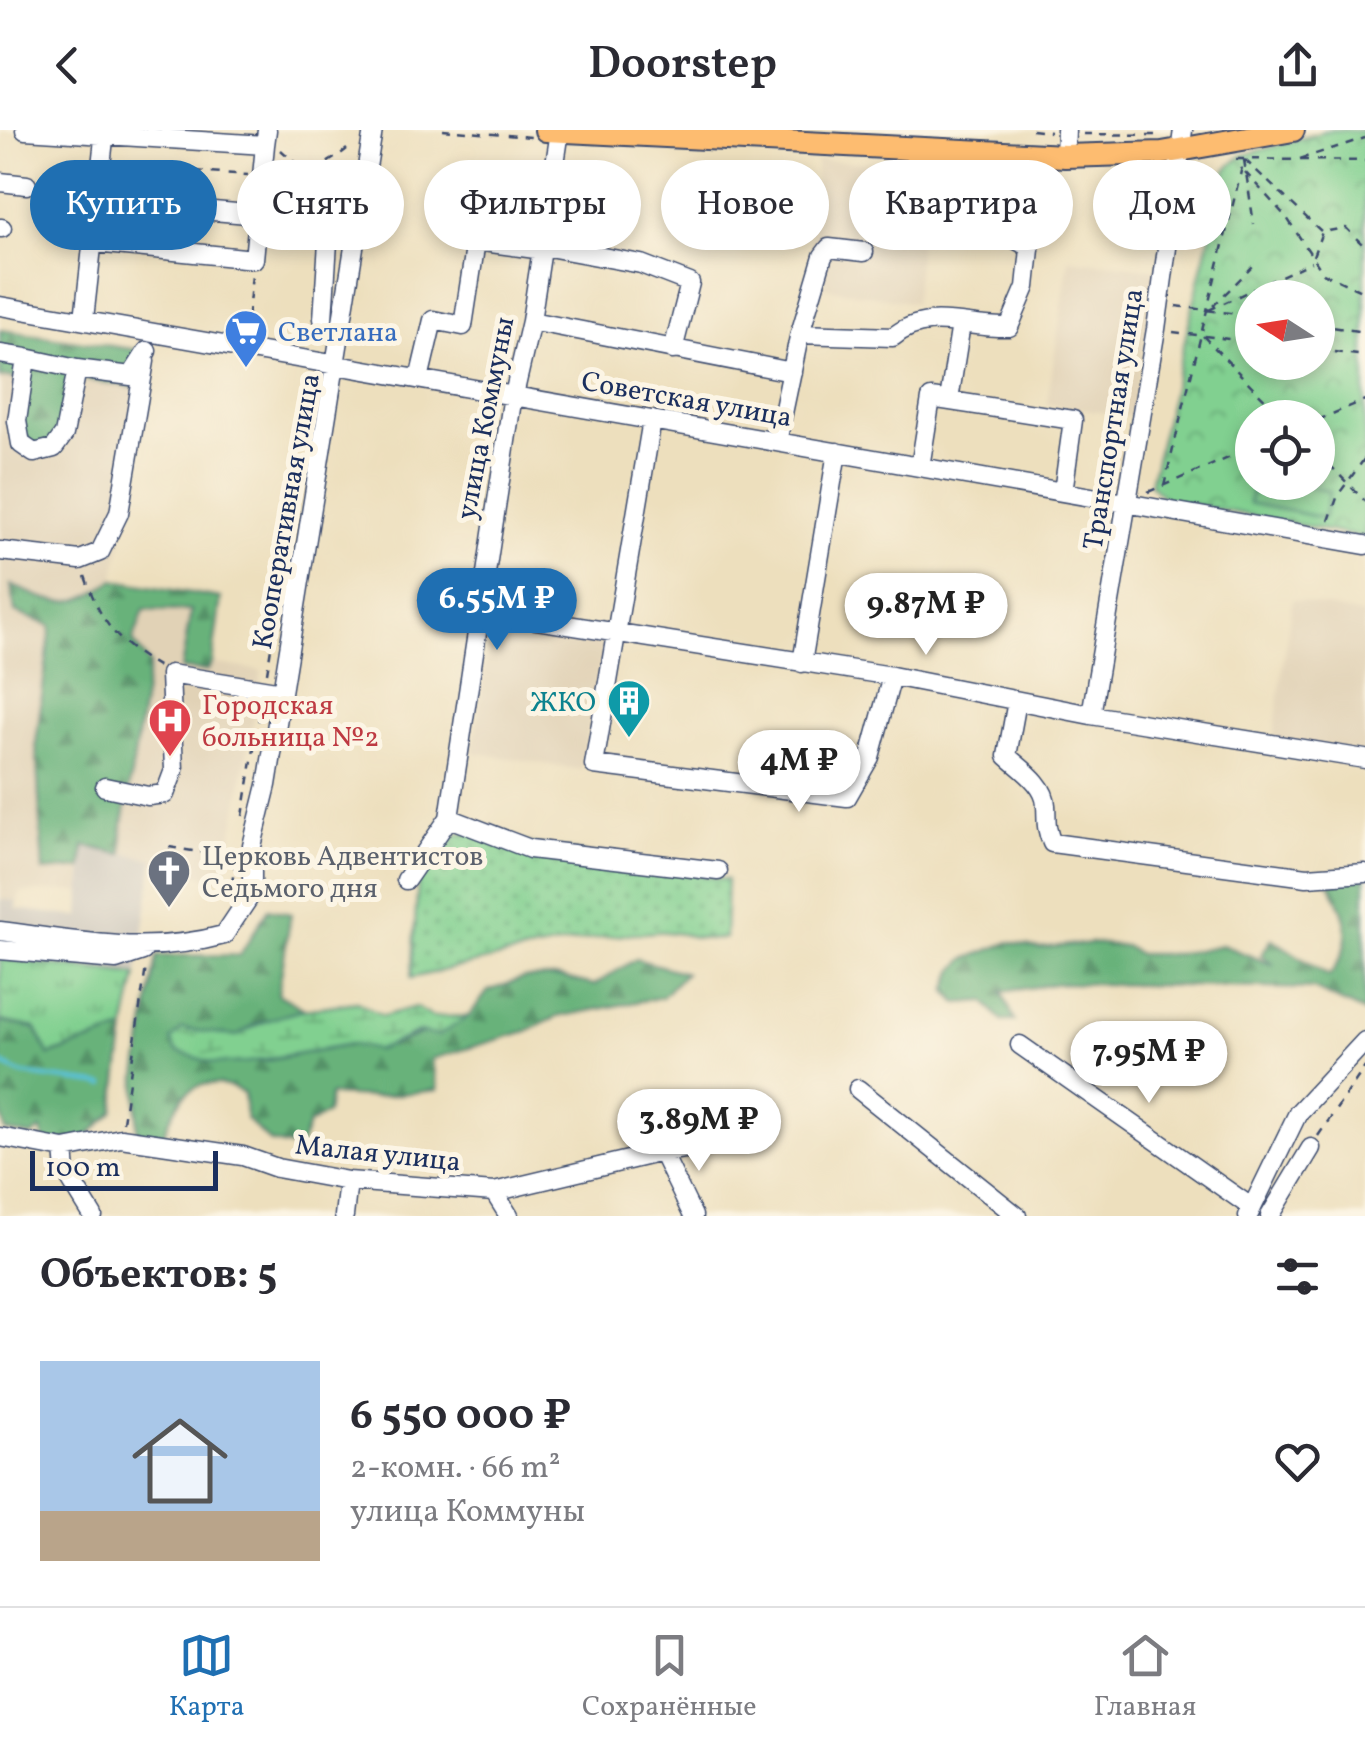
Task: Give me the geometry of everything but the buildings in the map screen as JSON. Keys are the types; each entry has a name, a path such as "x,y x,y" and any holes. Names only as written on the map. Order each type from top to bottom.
{"main road":[{"path":"546,130 1066,140 1293,130"}],"street":[{"path":"25,130 266,138"},
{"name":"Кооперативная улица","path":"367,160 372,130"},
{"name":"улица Коммуны","path":"563,160 569,131"},
{"path":"102,160 104,133"},
{"name":"Транспортная улица","path":"1091,716 1160,304 1177,138"},
{"path":"0,182 26,186"},
{"path":"778,442 800,334 823,256 829,248 864,252"},
{"path":"84,319 94,250"},
{"path":"165,250 254,259 255,250"},
{"path":"323,319 327,250"},
{"name":"Кооперативная улица","path":"0,950 116,960 148,954 224,935 252,893 252,846 273,690 338,364 354,250"},
{"path":"419,379 432,320 463,326 475,250"},
{"name":"улица Коммуны","path":"406,880 449,818 513,394 543,250"},
{"path":"555,250 641,264 690,283 673,350"},
{"path":"800,334 893,337 906,326 926,320 1009,327 1026,287 1030,250"},
{"name":"Советская улица","path":"0,306 1365,545"},
{"path":"530,321 792,372"},
{"path":"949,400 961,324"},
{"path":"0,354 131,376 153,332"},
{"path":"0,551 80,560 100,552 119,513 146,351"},
{"path":"26,358 17,421 21,444 34,453 54,448 64,434 77,369"},
{"path":"920,467 931,398 1074,420 1063,492"},
{"path":"652,420 594,765 848,797 870,757 892,676"},
{"path":"802,663 836,452"},
{"path":"478,611 892,676 1091,716 1365,759"},
{"path":"105,787 148,796 165,794 174,770 170,674 273,690"},
{"path":"1017,701 1007,756 1040,786 1046,804 1043,822 1052,844 1307,877 1365,873"},
{"path":"449,818 530,849 718,870"},
{"path":"0,931 148,954"},
{"path":"1020,1045 1249,1211 1298,1113 1364,1055"},
{"path":"858,1090 1017,1216"},
{"name":"Малая улица","path":"0,1137 64,1149 77,1143 120,1138 243,1156 277,1168 348,1182 494,1192 662,1152 750,1140"},
{"path":"1270,1216 1311,1148"},
{"path":"64,1149 66,1172 93,1216"},
{"path":"662,1152 693,1216"},
{"path":"344,1216 348,1182"},
{"path":"494,1192 509,1216"}],"path":[{"path":"1032,130 1066,140 1177,138"},
{"path":"266,138 292,160"},
{"path":"1297,160 1365,138"},
{"path":"330,160 347,149"},
{"path":"1224,158 1365,161"},
{"path":"1244,159 1254,224"},
{"path":"1244,159 1322,232"},
{"path":"1164,486 1244,159"},
{"path":"1245,172 1287,218 1323,273 1365,293"},
{"path":"1322,232 1346,228 1365,246"},
{"path":"1313,261 1315,244 1322,232"},
{"path":"244,347 254,259"},
{"path":"1208,310 1313,261"},
{"path":"1208,310 1256,262"},
{"path":"1160,304 1235,314"},
{"path":"1335,328 1365,332"},
{"path":"1156,330 1235,340"},
{"path":"1202,335 1265,400"},
{"path":"1335,352 1365,356"},
{"path":"242,821 273,690 312,388"},
{"path":"1335,413 1365,400"},
{"path":"1126,502 1235,455"},
{"path":"1327,531 1333,507 1365,458"},
{"path":"1335,470 1365,501"},
{"path":"80,560 97,610 124,647 170,674"},
{"path":"169,847 236,858 229,901"},
{"path":"120,1138 148,954"},
{"path":"1311,1148 1364,1055"}],"shaded area":[{"path":"829,161 849,162 849,250 919,250 914,303 808,285 811,250 829,250"},
{"path":"1069,259 1156,269 1132,417 1047,404"},
{"path":"0,330 158,354 114,580 221,598 212,663 262,671 224,882 123,854 82,868 84,891 20,892 17,901 0,899"},
{"path":"1292,599 1365,615 1365,753 1273,740"},
{"path":"490,628 604,644 581,770 473,752"},
{"path":"84,846 154,859 137,975 0,959 0,899 17,901 16,909 80,917"}],"green space":[{"path":"1330,130 1365,130 1365,538 1165,499 1150,484 1207,250 1231,250 1231,165 1241,156"},
{"path":"0,330 147,351 141,388 75,378 54,448 21,444 21,386 12,377 0,378"},
{"path":"1250,500 1327,500 1324,518 1249,503"},
{"path":"114,580 221,598 212,663 207,671 181,669 191,611 144,610 133,641 149,664 122,831 123,854 84,846 82,868 43,871 36,743 51,626 15,612 11,585 64,602 86,597"},
{"path":"466,832 727,880 725,938 665,932 625,935 533,950 411,978 418,882 456,835"},
{"path":"1365,877 1365,1013 1314,989 1060,983 1002,992 1015,1021 1002,1021 985,1001 957,1003 947,991 954,971 965,959 1010,942 1039,948 1091,943 1125,946 1139,954 1177,954 1222,945 1274,965 1261,955 1272,939 1329,976 1343,952 1346,929 1341,906 1328,882"},
{"path":"268,909 291,914 278,994 304,1009 254,1025 237,1036 182,1029 176,1051 213,1063 270,1060 350,1044 377,1050 469,1016 488,991 524,978 560,977 594,985 636,959 685,973 662,997 557,1017 527,1031 431,1059 438,1090 372,1097 330,1095 327,1113 308,1125 299,1149 270,1142 246,1119 244,1093 213,1084 201,1085 181,1099 162,1140 137,1136 137,1075 157,956 240,955"},
{"path":"0,959 137,975 125,1030 49,1055 35,1028 0,1021"},
{"path":"357,1002 383,1016 415,1007 432,1017 469,1016 438,1036 419,1032 377,1050 350,1044 243,1063 213,1063 176,1051 171,1040 182,1029 237,1036 280,1016"},
{"path":"0,1021 35,1028 49,1055 125,1030 114,1111 86,1138 45,1145 41,1130 32,1136 5,1131 0,1105"}],"waterway":[{"path":"0,1063 22,1074 105,1085"}],"place":[{"name":"Светлана","path":"246,369"},
{"name":"ЖКО","path":"629,739"},
{"name":"Городская больница №2","path":"170,758"},
{"name":"Церковь Адвентистов Седьмого дня","path":"169,909"}]}
